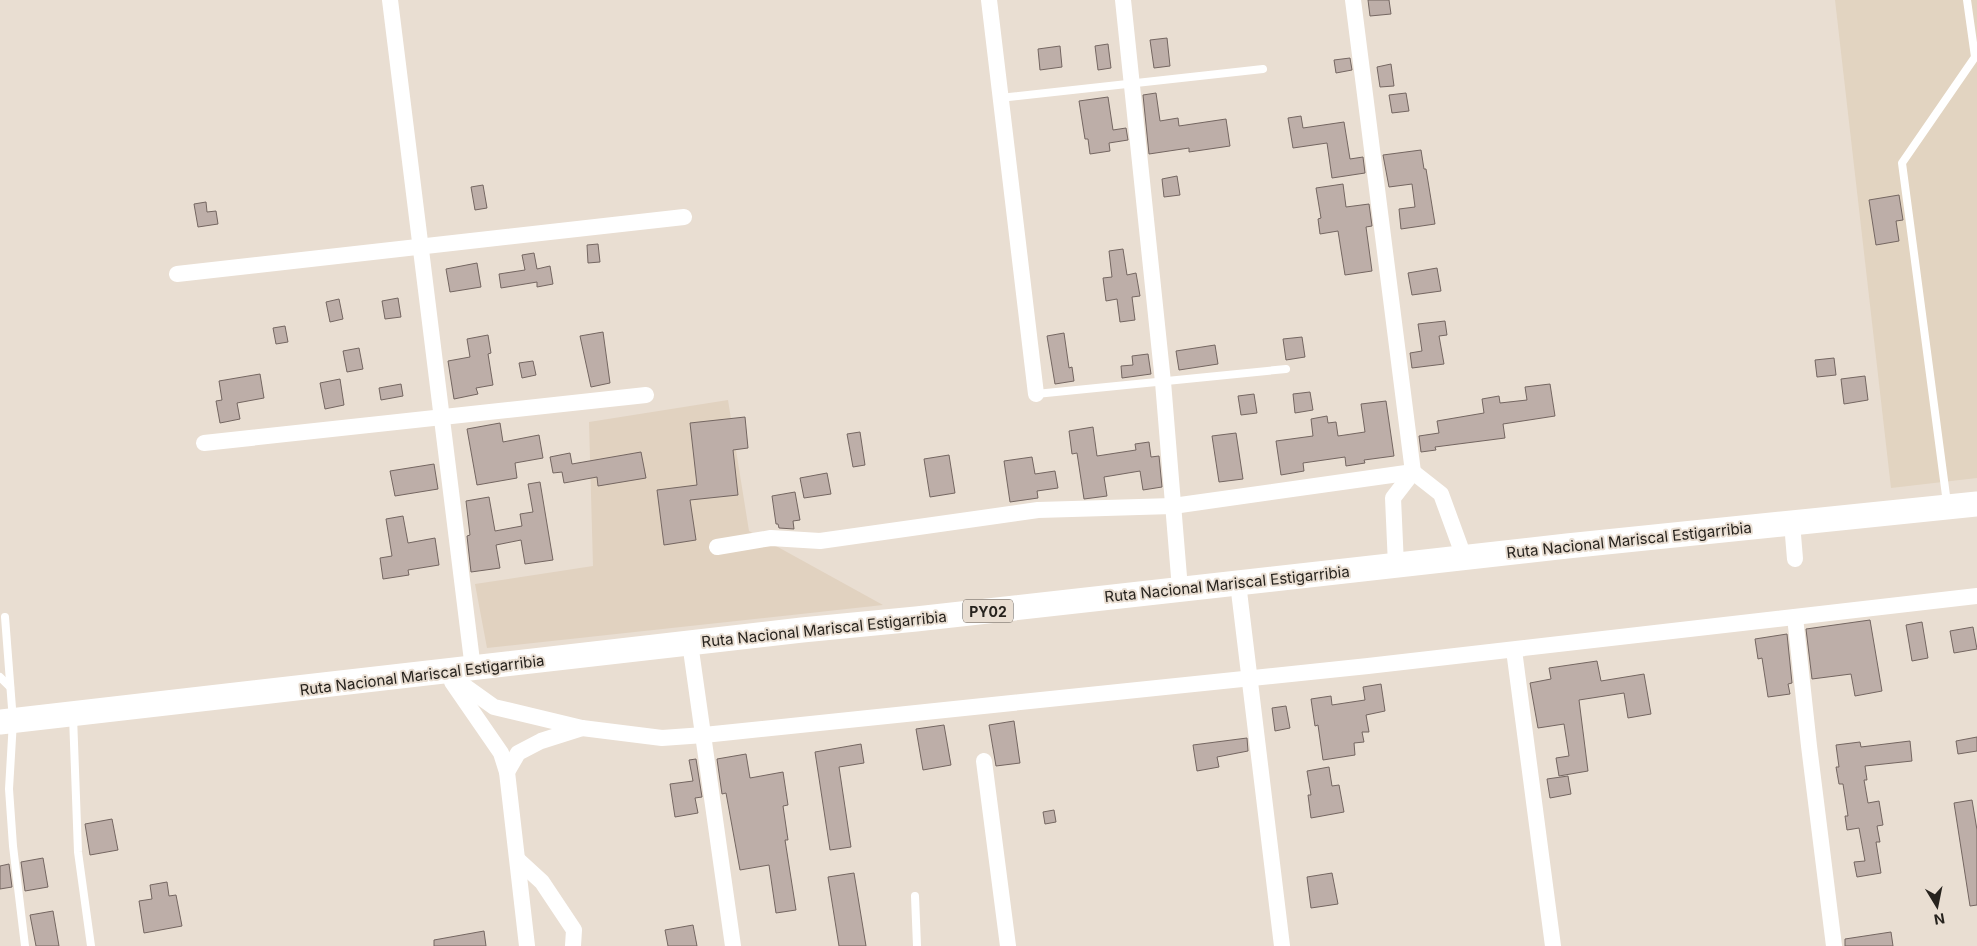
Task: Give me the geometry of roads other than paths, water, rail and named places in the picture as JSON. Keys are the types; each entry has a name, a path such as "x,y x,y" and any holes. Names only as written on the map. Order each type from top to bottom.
{"main road":[{"name":"Ruta Nacional Mariscal Estigarribia","path":"7,722 690,643 1464,557 1977,504"}],"street":[{"path":"390,0 472,669"},
{"path":"989,0 1036,394"},
{"path":"1124,0 1163,382 1180,589"},
{"path":"1353,0 1413,472 1441,494 1464,557"},
{"path":"177,274 684,217"},
{"path":"204,443 646,395"},
{"path":"717,547 771,538 820,541 1038,510 1173,506 1413,472"},
{"path":"1396,565 1393,498 1413,472"},
{"path":"1792,524 1795,559"},
{"path":"1238,583 1282,946"},
{"path":"445,672 494,707 582,728 662,738 704,736 1514,650 1977,596"},
{"path":"1796,617 1809,746 1834,946"},
{"path":"690,643 733,946"},
{"path":"1514,650 1553,946"},
{"path":"445,672 501,753 507,772 528,946"},
{"path":"507,772 518,753 541,741 582,728"},
{"path":"984,762 1008,946"},
{"path":"518,860 542,882 574,930 573,946"}],"lane":[{"path":"1948,507 1902,163 1975,57 1967,0"},
{"path":"1000,98 1263,69"},
{"path":"1036,394 1286,369"},
{"path":"5,617 10,687 7,722 9,789 13,846 25,946"},
{"path":"0,678 10,687"},
{"path":"73,714 78,852 91,946"},
{"path":"915,896 918,946"}]}
